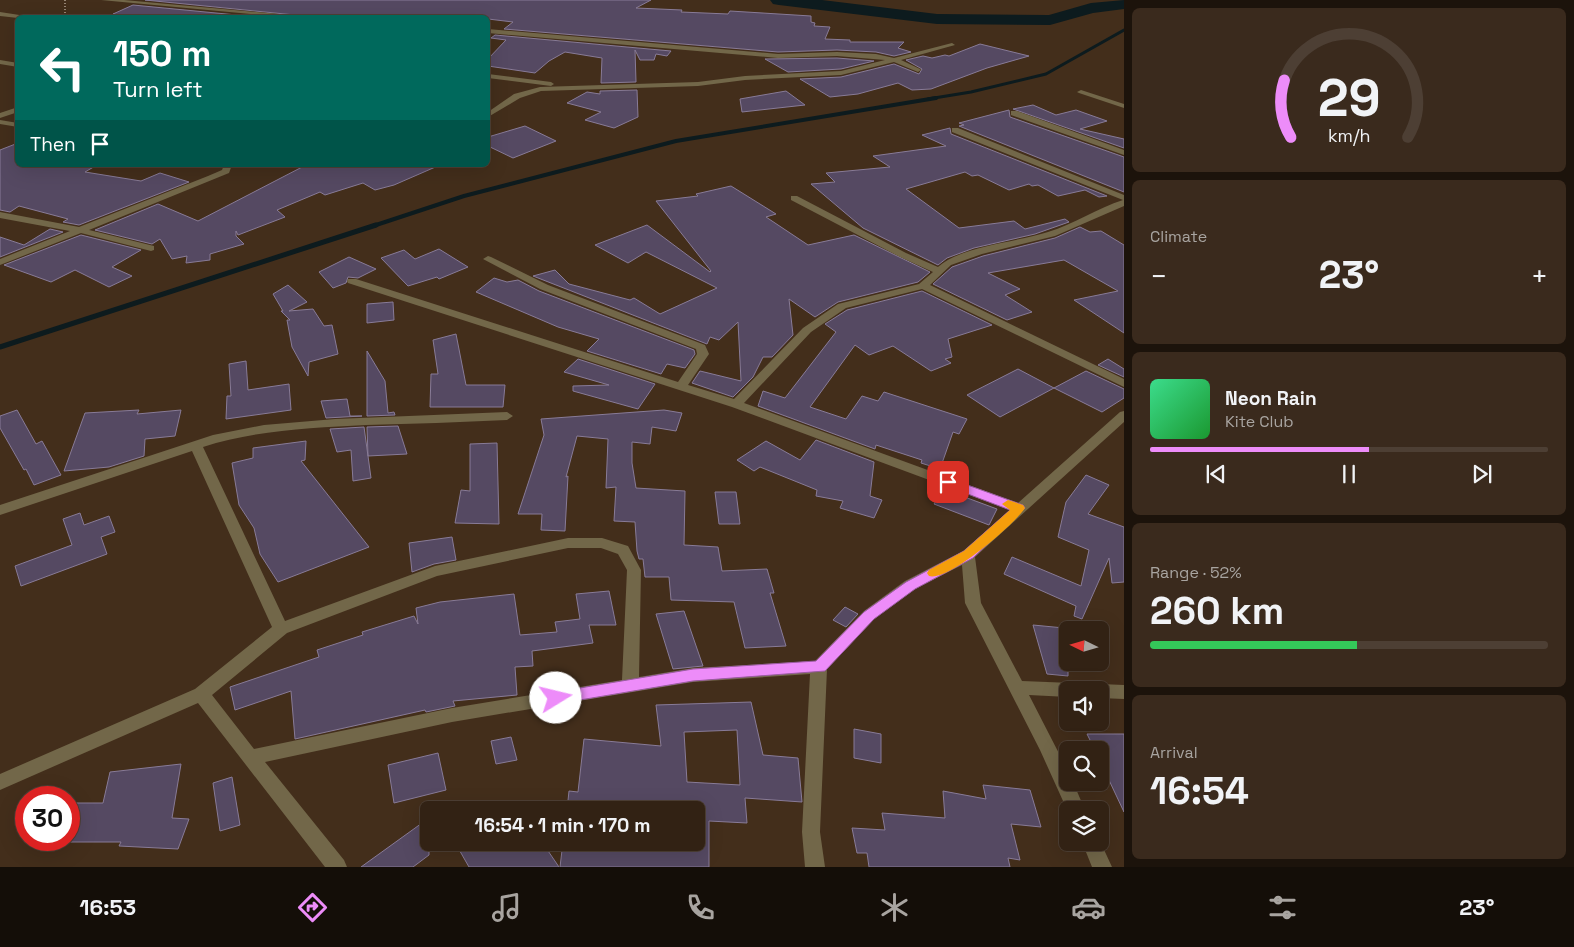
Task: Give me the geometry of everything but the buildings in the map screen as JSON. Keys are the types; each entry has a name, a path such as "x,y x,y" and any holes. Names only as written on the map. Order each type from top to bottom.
{"street":[{"path":"104,0 283,15"},
{"path":"225,15 233,11"},
{"path":"0,14 15,16"},
{"path":"490,31 778,56 837,54 876,56 890,59 918,70"},
{"path":"490,114 517,96 540,89 698,84 745,78 841,73 890,59 952,45"},
{"path":"0,62 15,64"},
{"path":"490,76 591,88"},
{"path":"1081,92 1124,106"},
{"path":"0,116 15,110"},
{"path":"1014,113 1124,153"},
{"path":"0,122 15,124"},
{"path":"955,130 1091,183 1124,198"},
{"path":"0,262 211,178 226,171 227,167"},
{"path":"794,198 903,255 940,271"},
{"path":"736,404 807,330 842,306 923,286 948,263 979,252 1052,234 1124,203"},
{"path":"0,215 79,230 150,248"},
{"path":"488,259 544,287 701,347 703,354 681,386"},
{"path":"352,281 736,404 1019,508"},
{"path":"923,286 1124,383"},
{"path":"815,867 811,832 820,666 869,615 910,585 968,555 1124,415"},
{"path":"0,510 217,438 264,429 335,423 507,416"},
{"path":"196,445 281,629"},
{"path":"0,782 201,694 281,629 435,571 568,543 602,543 623,550 634,570 630,686"},
{"path":"968,555 973,602 1048,748 1072,801"},
{"path":"251,758 452,715 693,675 820,666"},
{"path":"1016,688 1059,690"},
{"path":"1109,691 1124,692"},
{"path":"201,694 337,867"},
{"path":"1094,851 1102,867"}],"path":[{"path":"65,0 65,15"}],"waterway":[{"path":"779,0 937,19 1050,20 1091,8 1124,4"},
{"path":"928,99 971,92 1046,74 1124,30"},
{"path":"373,226 464,196 676,141 936,98"},
{"path":"0,347 376,225"}],"slow traffic":[{"path":"934,573 968,555 1019,508 1008,504"}],"route":[{"path":"556,698 693,675 820,666 869,615 910,585 968,555 1019,508 948,482"}]}
